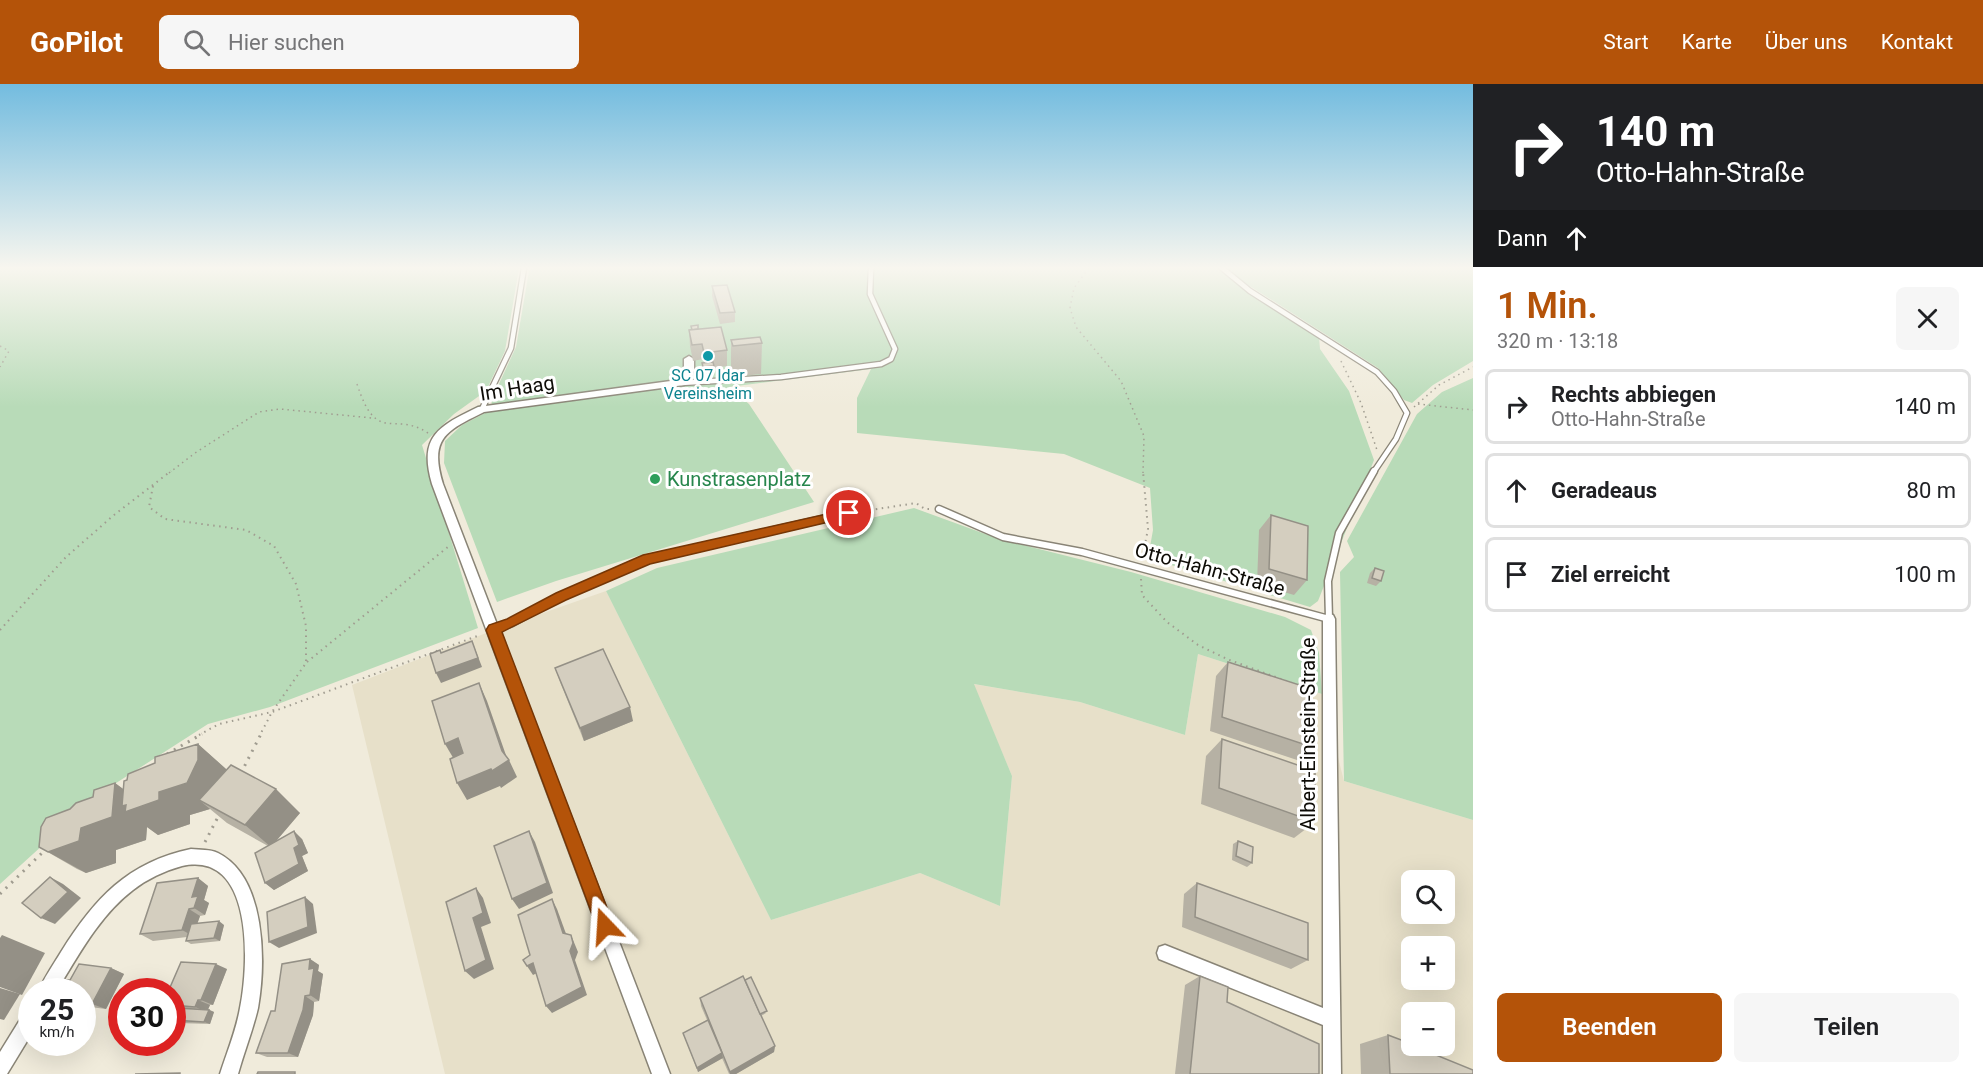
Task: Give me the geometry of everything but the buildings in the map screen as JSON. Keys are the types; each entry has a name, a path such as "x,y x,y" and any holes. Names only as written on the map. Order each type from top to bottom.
{"street":[{"path":"681,383 689,371 689,359"},
{"name":"Im Haag","path":"436,438 456,420 482,409 681,383"},
{"path":"436,438 431,452 431,467 661,1074"},
{"name":"Albert-Einstein-Straße","path":"1329,620 1332,1074"},
{"path":"54,978 71,950 112,898 140,875 168,861 197,856 216,859 234,872 248,902 253,957 249,1008 229,1074"},
{"path":"1165,953 1331,1020"},
{"path":"0,1069 18,1039"}],"lane":[{"path":"482,409 511,348 516,314"},
{"path":"681,383 781,377 881,364 891,359 895,349 879,314"},
{"path":"1287,314 1377,372 1394,391 1407,413"},
{"name":"Albert-Einstein-Straße","path":"1329,620 1328,581 1339,533 1380,461 1396,438 1407,413"},
{"name":"Otto-Hahn-Straße","path":"939,509 1003,537 1082,552 1329,620"},
{"path":"494,630 512,623 561,596 647,559 849,513"}],"path":[{"path":"1072,314 1076,327 1121,381 1144,436 1143,484 1148,529 1140,567 1142,595 1167,622 1190,639 1227,659 1295,683 1304,690"},
{"path":"1331,342 1361,403 1380,461"},
{"path":"0,346 9,351 0,367"},
{"path":"1407,413 1439,385 1473,367"},
{"path":"357,384 364,407 372,418"},
{"path":"1418,404 1473,410"},
{"path":"0,630 66,556 219,436 259,412 280,409 372,418 387,425 420,427 436,438"},
{"path":"153,486 148,507 165,519 246,530 274,546 297,584 306,626 306,663"},
{"path":"849,513 916,503 925,509 939,509"},
{"path":"240,774 272,712 306,663 458,538"},
{"path":"162,757 219,724 272,712 494,630"},
{"path":"197,856 224,805"},
{"path":"0,894 50,844"}],"shaded area":[{"path":"606,591 771,920 920,873 1000,906 1012,776 973,684 1080,702 1185,735 1198,654 1322,694 1344,781 1473,820 1473,1074 445,1074 352,685 494,630"}],"green space":[{"path":"0,314 511,314 505,351 486,391 454,414 422,445 478,628 270,707 208,724 99,794 0,884"},
{"path":"522,314 1282,314 1319,337 1320,349 1349,391 1374,460 1318,601 1310,607 1148,558 1153,530 1150,488 1064,454 857,433 857,398 871,369 729,387 749,404 814,502 556,581 497,602 444,463 445,441 462,425 491,410 492,399 516,347"},
{"path":"1294,314 1473,314 1473,361 1433,385 1412,403 1404,400 1378,368"},
{"path":"1473,378 1473,820 1344,781 1340,572 1354,557 1347,541 1417,414 1442,392"},
{"path":"914,508 999,539 1131,572 1285,617 1311,630 1319,653 1322,694 1198,654 1185,735 1080,702 974,684 1012,776 1000,906 920,873 771,920 606,591 657,568"}],"place":[{"name":"SC 07 Idar Vereinsheim","path":"708,356"},
{"name":"Kunstrasenplatz","path":"655,479"}],"route":[{"path":"605,926 494,630 512,623 561,596 647,559 849,513"}]}
